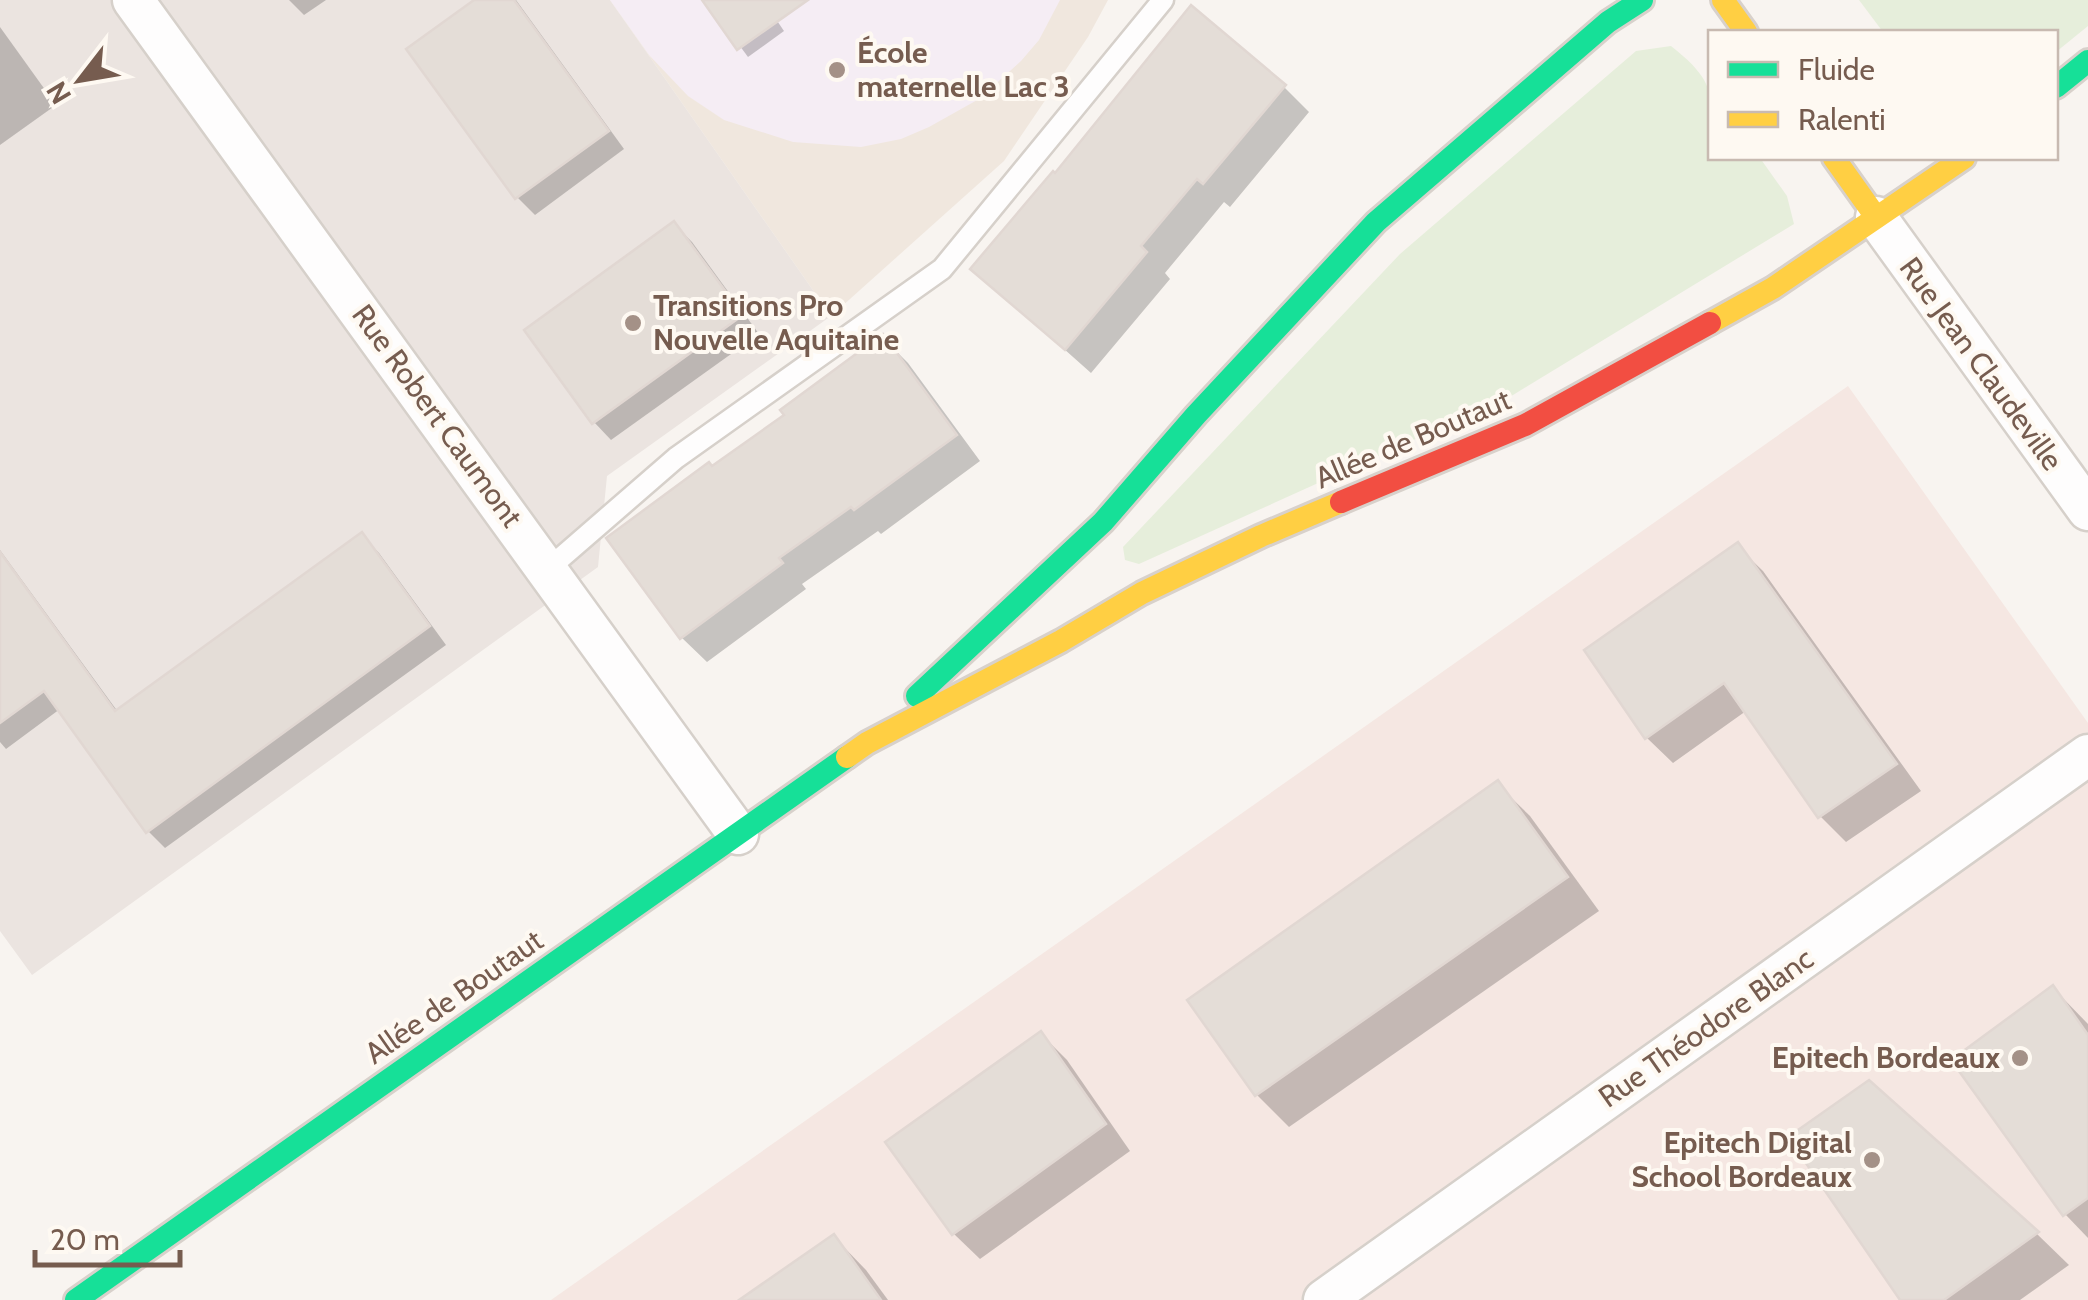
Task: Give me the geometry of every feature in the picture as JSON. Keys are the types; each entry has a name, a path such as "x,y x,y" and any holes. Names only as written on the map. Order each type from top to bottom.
{"main road":[{"name":"Allée de Boutaut","path":"867,743 1103,522 1196,415 1376,222 1608,22 1642,0"},
{"path":"1723,0 1745,30"},
{"path":"2058,84 2088,62"},
{"path":"1835,160 1876,217"},
{"name":"Allée de Boutaut","path":"76,1300 867,743 1061,641 1142,592 1261,536 1525,425 1773,288 1961,160"}],"street":[{"name":"Rue Robert Caumont","path":"132,0 738,834"},
{"name":"Rue Jean Claudeville","path":"1876,217 2088,510"},
{"name":"Rue Théodore Blanc","path":"1324,1300 2088,755"}],"lane":[{"path":"548,569 676,458 942,269 1163,0"}],"shaded area":[{"path":"0,0 610,0 831,316 607,476 598,567 32,975 0,931"},
{"path":"610,0 1108,0 1088,37 1004,161 831,316"},
{"name":"École maternelle Lac 3","path":"610,0 1060,0 1039,40 979,99 901,139 861,147 793,142 724,120 688,96 649,55"},
{"path":"1848,386 2088,723 2088,1300 551,1300"}],"green space":[{"path":"1859,0 2088,0 2088,26 2058,50 2058,30 1882,30"},
{"path":"1671,46 1699,72 1708,88 1708,160 1761,160 1787,196 1794,224 1513,395 1139,564 1125,560 1123,547 1400,254 1636,51"}],"building":[{"path":"474,0 514,0 609,131 515,199 406,49"},
{"path":"702,0 808,0 737,50"},
{"path":"1191,5 1286,85 1203,184 1197,179 1141,246 1147,252 1065,350 970,269 1055,173"},
{"name":"Transitions Pro Nouvelle Aquitaine","path":"674,221 743,315 592,424 524,330"},
{"path":"883,334 957,435 854,510 851,507 779,558 783,563 680,639 606,538 709,462 712,466 784,415 780,410"},
{"path":"362,532 430,626 146,833 44,691 0,723 0,552 115,711"},
{"path":"1738,542 1897,764 1818,818 1724,683 1645,739 1584,650"},
{"path":"1498,780 1568,877 1255,1096 1187,1000"},
{"path":"2053,985 2088,1035 2088,1198 2063,1216 1951,1060"},
{"path":"1041,1031 1106,1124 952,1235 885,1142"},
{"path":"1869,1080 2039,1232 1944,1300 1900,1300 1788,1137"},
{"path":"834,1234 881,1300 739,1300"}],"traffic: fast":[{"path":"917,696 1103,522 1196,415 1376,222 1608,22 1642,0"},
{"path":"2058,85 2088,61"},
{"path":"76,1300 847,757"}],"traffic: slow":[{"path":"1723,0 1745,30"},
{"path":"1835,160 1876,217"},
{"path":"1710,323 1773,288 1961,160"},
{"path":"847,757 1142,593 1341,502"}],"traffic: jam":[{"path":"1341,502 1525,425 1710,323"}],"place":[{"name":"École maternelle Lac 3","path":"837,70"},
{"name":"Transitions Pro Nouvelle Aquitaine","path":"633,323"},
{"name":"Epitech Bordeaux","path":"2020,1058"},
{"name":"Epitech Digital School Bordeaux","path":"1872,1160"}]}
